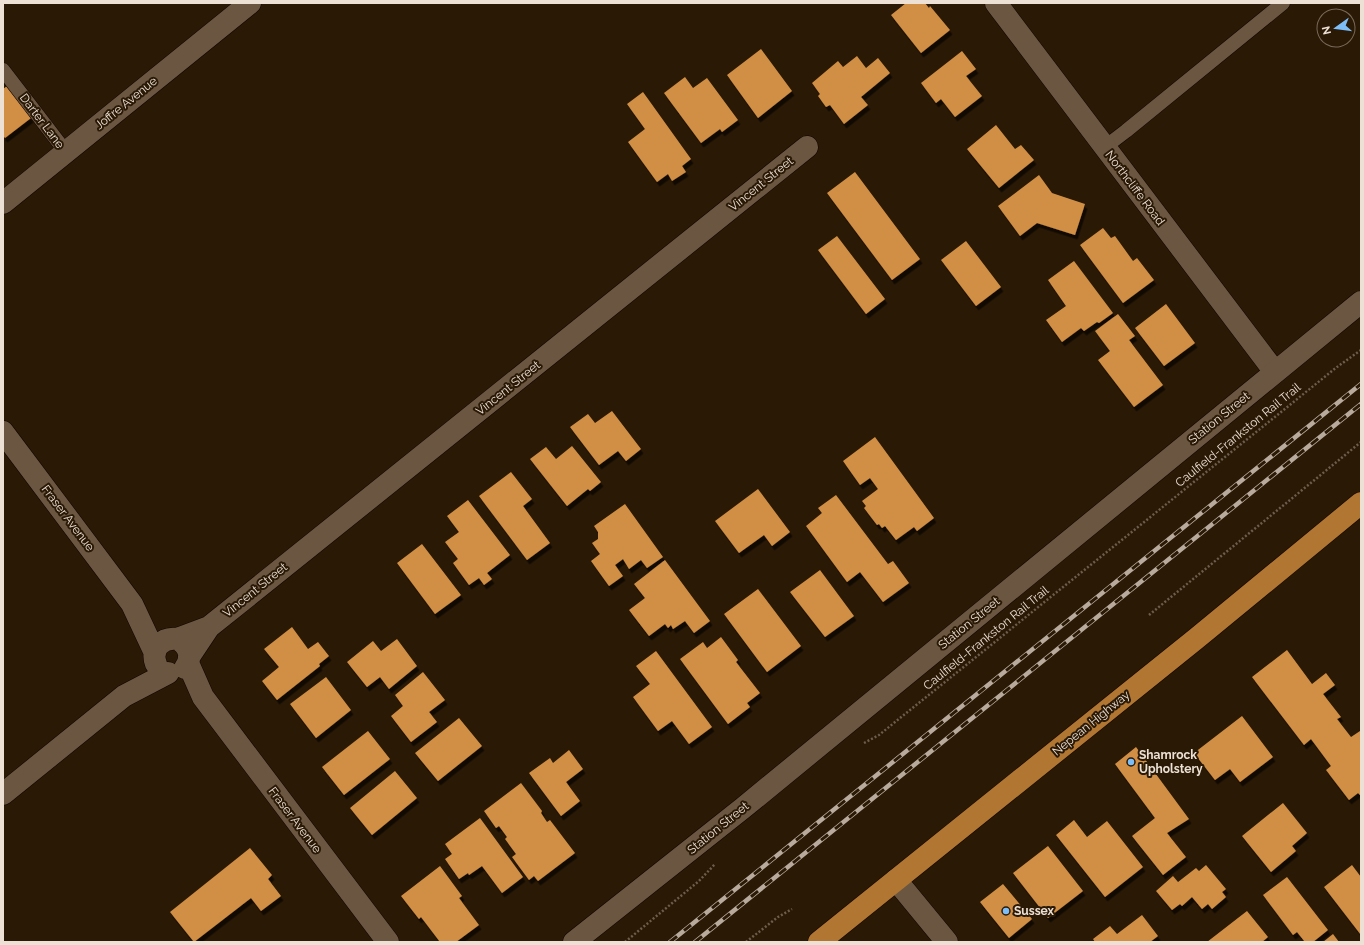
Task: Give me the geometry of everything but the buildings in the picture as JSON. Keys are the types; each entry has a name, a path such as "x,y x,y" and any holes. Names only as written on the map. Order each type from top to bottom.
{"highway":[{"name":"Nepean Highway","path":"819,942 1197,638 1361,503"}],"street":[{"name":"Joffre Avenue","path":"3,203 250,3"},
{"name":"Northcliffe Road","path":"996,3 1275,372"},
{"name":"Vincent Street","path":"3,794 124,696 179,667 209,627 807,147"},
{"name":"Station Street","path":"574,942 744,808 1361,302"},
{"name":"Fraser Avenue","path":"3,432 132,604 154,655"},
{"name":"Fraser Avenue","path":"132,604 152,619 174,639"},
{"name":"Vincent Street","path":"174,639 209,627"},
{"path":"174,639 186,646 189,651 179,667 162,671 158,666 154,655 157,645 161,642 174,639"},
{"name":"Vincent Street","path":"124,696 154,655"},
{"name":"Fraser Avenue","path":"179,667 185,682 202,697 388,942"},
{"path":"896,880 946,942"}],"lane":[{"path":"1105,147 1283,3"},
{"name":"Darter Lane","path":"3,70 66,152"}],"path":[{"name":"Caulfield-Frankston Rail Trail","path":"858,746 879,735 1337,367 1361,350"},
{"path":"1149,616 1361,442"},
{"path":"625,942 699,882 719,860"},
{"path":"746,942 778,917 792,909"}],"railway":[{"path":"670,942 1361,384"},
{"path":"695,942 1361,404"}],"place":[{"name":"Shamrock Upholstery","path":"1131,762"},
{"name":"Sussex","path":"1006,911"}]}
